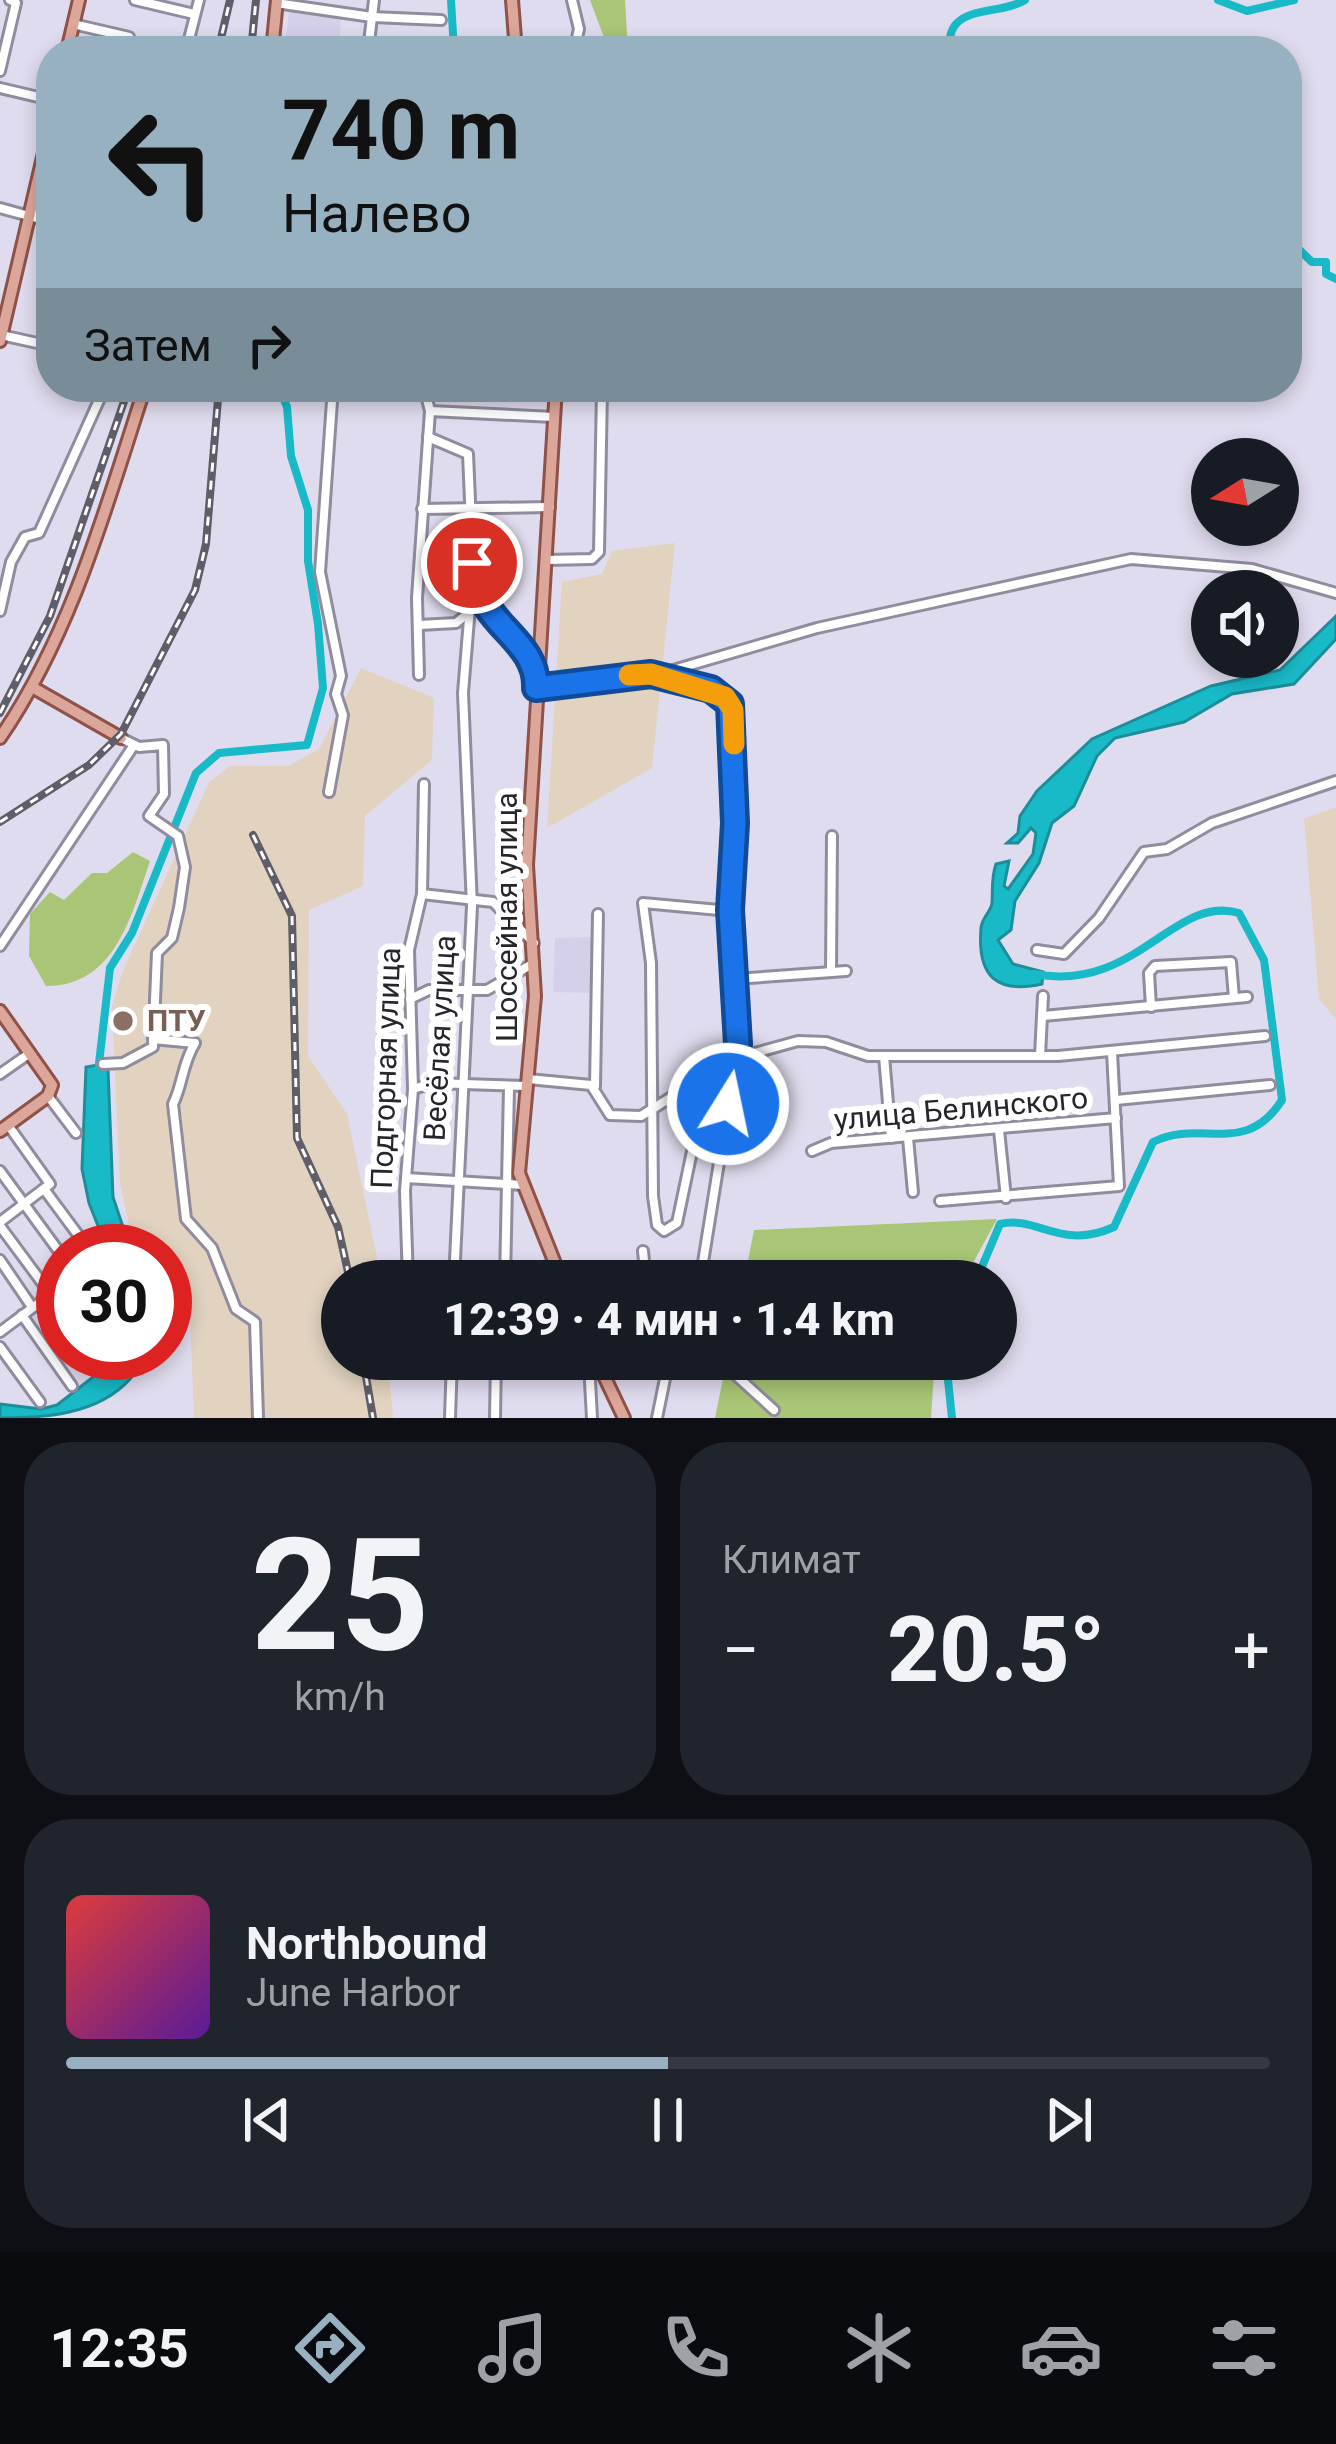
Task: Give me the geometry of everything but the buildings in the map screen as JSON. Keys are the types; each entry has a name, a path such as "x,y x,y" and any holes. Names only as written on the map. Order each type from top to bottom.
{"main road":[{"path":"70,36 79,0"},
{"path":"512,0 515,36"},
{"path":"274,36 277,2"},
{"path":"0,337 36,188"},
{"path":"0,737 32,687 78,584 140,402"},
{"name":"Шоссейная улица","path":"523,1185 536,962 526,865 556,402"},
{"path":"32,687 121,738"},
{"path":"0,1011 50,1090 4,1128"},
{"path":"523,1185 554,1260"},
{"path":"604,1380 624,1418"}],"street":[{"path":"0,71 16,3 10,0"},
{"path":"135,0 194,14"},
{"path":"189,36 199,0"},
{"path":"370,36 374,0"},
{"path":"572,0 577,36"},
{"path":"277,2 372,17 441,20"},
{"path":"73,24 125,36"},
{"path":"0,88 36,96"},
{"path":"0,208 36,215"},
{"path":"0,337 36,343"},
{"path":"0,611 11,562 26,537 39,533 98,402"},
{"path":"329,792 343,716 336,694 341,676 323,608 319,539 332,402"},
{"path":"419,675 428,402"},
{"path":"546,560 592,560 599,552 602,402"},
{"path":"430,411 556,417"},
{"path":"428,437 467,451 472,563 484,600 517,638 536,674"},
{"path":"422,509 550,507"},
{"path":"536,688 654,675 817,628 1131,559 1252,568 1336,593"},
{"path":"0,560 11,562"},
{"name":"Весёлая улица","path":"455,1260 467,987 471,798 464,693 472,563"},
{"path":"419,625 456,622 484,600"},
{"path":"654,675 720,694 730,704 734,722 733,1059 703,1260"},
{"path":"104,1064 123,1063 152,1049 158,950 172,938 184,872 183,845 174,832 149,816 164,794 163,745 134,745 121,738"},
{"path":"0,946 134,745"},
{"path":"1037,950 1064,954 1100,918 1144,852 1167,849 1212,823 1336,782"},
{"name":"Подгорная улица","path":"408,1260 406,1178 413,1089 409,950 422,894 424,784"},
{"path":"831,970 832,836"},
{"path":"422,894 469,896 498,905 535,944"},
{"path":"690,1083 703,1091 703,1104 679,1218 664,1229 652,1196 651,953 644,903 730,910"},
{"path":"598,914 595,1086 613,1116 637,1118 733,1059 806,1040 884,1056 1040,1056 1265,1036"},
{"path":"409,1000 429,990 487,990 536,962"},
{"path":"1151,1007 1149,973 1156,966 1232,962 1234,998"},
{"path":"735,980 846,971"},
{"path":"1040,1056 1043,996"},
{"path":"1043,1016 1247,997"},
{"path":"153,1039 195,1043 183,1061 183,1091 173,1104 184,1214 212,1248 236,1309 255,1322 258,1418"},
{"path":"940,1201 1119,1186 1112,1052"},
{"path":"0,1074 30,1053"},
{"path":"884,1056 891,1138"},
{"path":"413,1089 460,1084 509,1087 528,1082 595,1086"},
{"path":"1116,1100 1270,1085"},
{"path":"506,1260 509,1087"},
{"path":"50,1090 76,1133"},
{"name":"улица Белинского","path":"812,1150 831,1143 1116,1118"},
{"path":"4,1128 72,1224"},
{"path":"999,1130 1006,1198"},
{"path":"908,1138 913,1192"},
{"path":"0,1171 39,1224"},
{"path":"406,1178 523,1185"},
{"path":"36,1273 0,1224 47,1186"},
{"path":"643,1251 644,1260"},
{"path":"0,1260 32,1307"},
{"path":"0,1332 36,1304"},
{"path":"22,1316 72,1386"},
{"path":"0,1347 40,1402"},
{"path":"450,1418 451,1380"},
{"path":"495,1380 496,1418"},
{"path":"592,1418 593,1380"},
{"path":"657,1418 665,1380"},
{"path":"741,1380 774,1411"}],"shaded area":[{"path":"289,11 341,17 340,36 286,36"},
{"path":"675,543 652,768 547,828 562,582 602,574 612,551"},
{"path":"361,668 434,698 432,760 365,816 363,886 309,910 308,1056 347,1114 378,1260 321,1260 321,1380 390,1380 393,1418 194,1418 192,1224 129,1224 120,1184 112,1006 122,973 209,782 230,766 288,766 319,749"},
{"path":"1336,807 1336,1019 1319,999 1304,819"},
{"path":"596,937 595,993 553,992 555,938"}],"green space":[{"path":"590,0 625,0 627,36 603,36"},
{"path":"133,852 150,861 117,944 89,974 46,986 29,956 30,914 50,892 64,900 92,873 107,873"},
{"path":"997,1219 975,1260 748,1260 754,1230"},
{"path":"723,1380 934,1380 931,1418 715,1418"}],"water":[{"path":"1336,616 1336,639 1294,684 1232,694 1184,722 1115,738 1097,756 1074,806 1052,823 1039,863 1015,901 1011,930 998,940 1013,964 1043,972 1042,984 1013,986 993,978 981,945 982,924 992,903 994,869 1009,861 1004,886 1008,889 1033,854 1036,833 1031,828 1018,843 1007,843 1018,833 1020,816 1037,791 1092,739 1211,686 1246,678 1299,678 1299,652"},
{"path":"86,1067 108,1069 113,1197 122,1224 97,1224 89,1203 82,1169"},
{"path":"89,1380 129,1380 86,1407 52,1415 0,1418 0,1404 41,1409 57,1405"}],"waterway":[{"path":"451,0 453,36"},
{"path":"951,36 963,19 1025,0"},
{"path":"1218,0 1247,11 1294,0"},
{"path":"1302,252 1312,262 1326,262 1326,274 1336,279"},
{"path":"98,1072 110,968 132,933 196,773 219,753 307,745 323,688 308,561 308,510 291,456 285,402"},
{"path":"985,1260 1000,1224 1079,1235 1114,1227 1153,1142 1188,1133 1222,1134 1253,1128 1282,1100 1264,960 1239,913 1215,911 1194,917 1100,970 1070,976 1034,974"},
{"path":"948,1380 952,1418"}],"railway":[{"path":"222,36 230,0"},
{"path":"252,36 256,0"},
{"path":"0,713 50,616 124,402"},
{"path":"0,822 89,765 121,734 195,590 206,544 218,402"},
{"path":"253,835 292,916 297,1138 338,1227 345,1260"},
{"path":"367,1380 373,1418"}],"slow traffic":[{"path":"629,675 651,674 725,697 733,710 734,744"}],"place":[{"name":"ПТУ","path":"123,1021"}],"route":[{"path":"472,563 484,600 517,638 536,674 536,688 651,674 674,684 711,689 725,697 733,710 735,823 730,910 738,1044 728,1104"}]}
